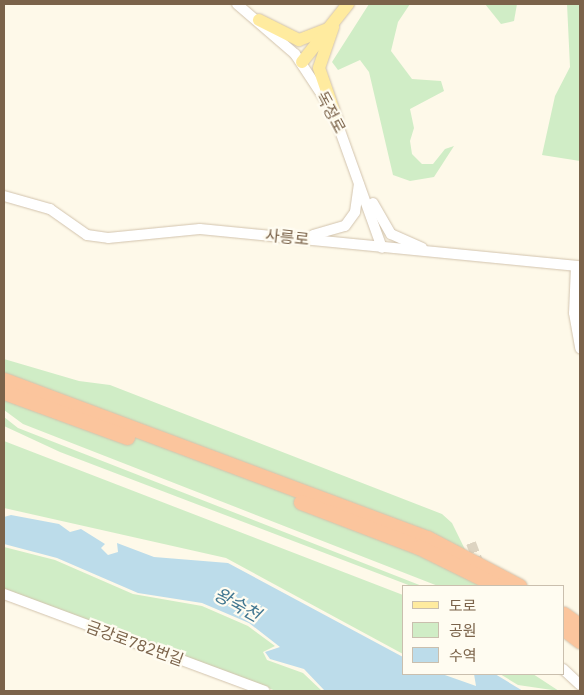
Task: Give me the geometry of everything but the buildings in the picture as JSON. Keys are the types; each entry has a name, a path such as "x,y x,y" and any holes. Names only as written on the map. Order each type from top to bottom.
{"highway":[{"path":"4,380 427,538 517,585"},
{"path":"4,392 419,547 496,585"},
{"path":"564,615 580,626"},
{"path":"564,629 580,641"}],"main road":[{"path":"302,62 333,27 348,4"},
{"path":"260,20 299,40 333,27"},
{"path":"333,27 319,68 337,120"}],"street":[{"name":"독정로","path":"237,4 260,20 302,62 337,120 360,178 382,248"},
{"path":"283,236 332,233 345,226 355,212 360,178"},
{"path":"360,178 392,234 445,254"},
{"name":"사릉로","path":"4,196 50,209 87,236 108,238 200,229 578,266"},
{"path":"578,266 574,313 580,348"},
{"name":"금강로782번길","path":"4,594 265,691"},
{"path":"564,670 580,685"}],"green space":[{"path":"369,4 410,4 398,22 391,51 412,79 441,81 444,91 410,109 414,128 410,141 412,154 422,164 433,164 445,149 454,146 434,177 410,181 393,175 369,72 360,60 338,70 332,62"},
{"path":"485,4 517,4 514,21 501,24"},
{"path":"567,4 580,4 580,161 542,155 555,96 570,67"},
{"path":"4,359 79,381 110,385 442,514 452,523 483,585 435,585 23,424 4,410"},
{"path":"4,417 18,428 419,585 408,585 60,452 4,426"},
{"path":"4,441 402,595 402,653 226,558 4,508"},
{"path":"4,547 55,560 133,594 202,606 248,626 275,646 263,652 267,660 303,673 322,691 276,691 4,590"},
{"path":"502,675 535,675 559,691 518,685"}],"water":[{"name":"왕숙천","path":"11,515 59,524 70,532 81,529 105,544 101,548 108,555 118,552 117,543 154,557 228,563 402,656 402,675 445,675 476,686 474,675 497,675 523,691 325,691 304,669 270,659 265,652 280,647 249,623 202,603 138,593 57,558 4,544 4,517"}],"tunnel":[{"path":"471,543 480,567"}]}
